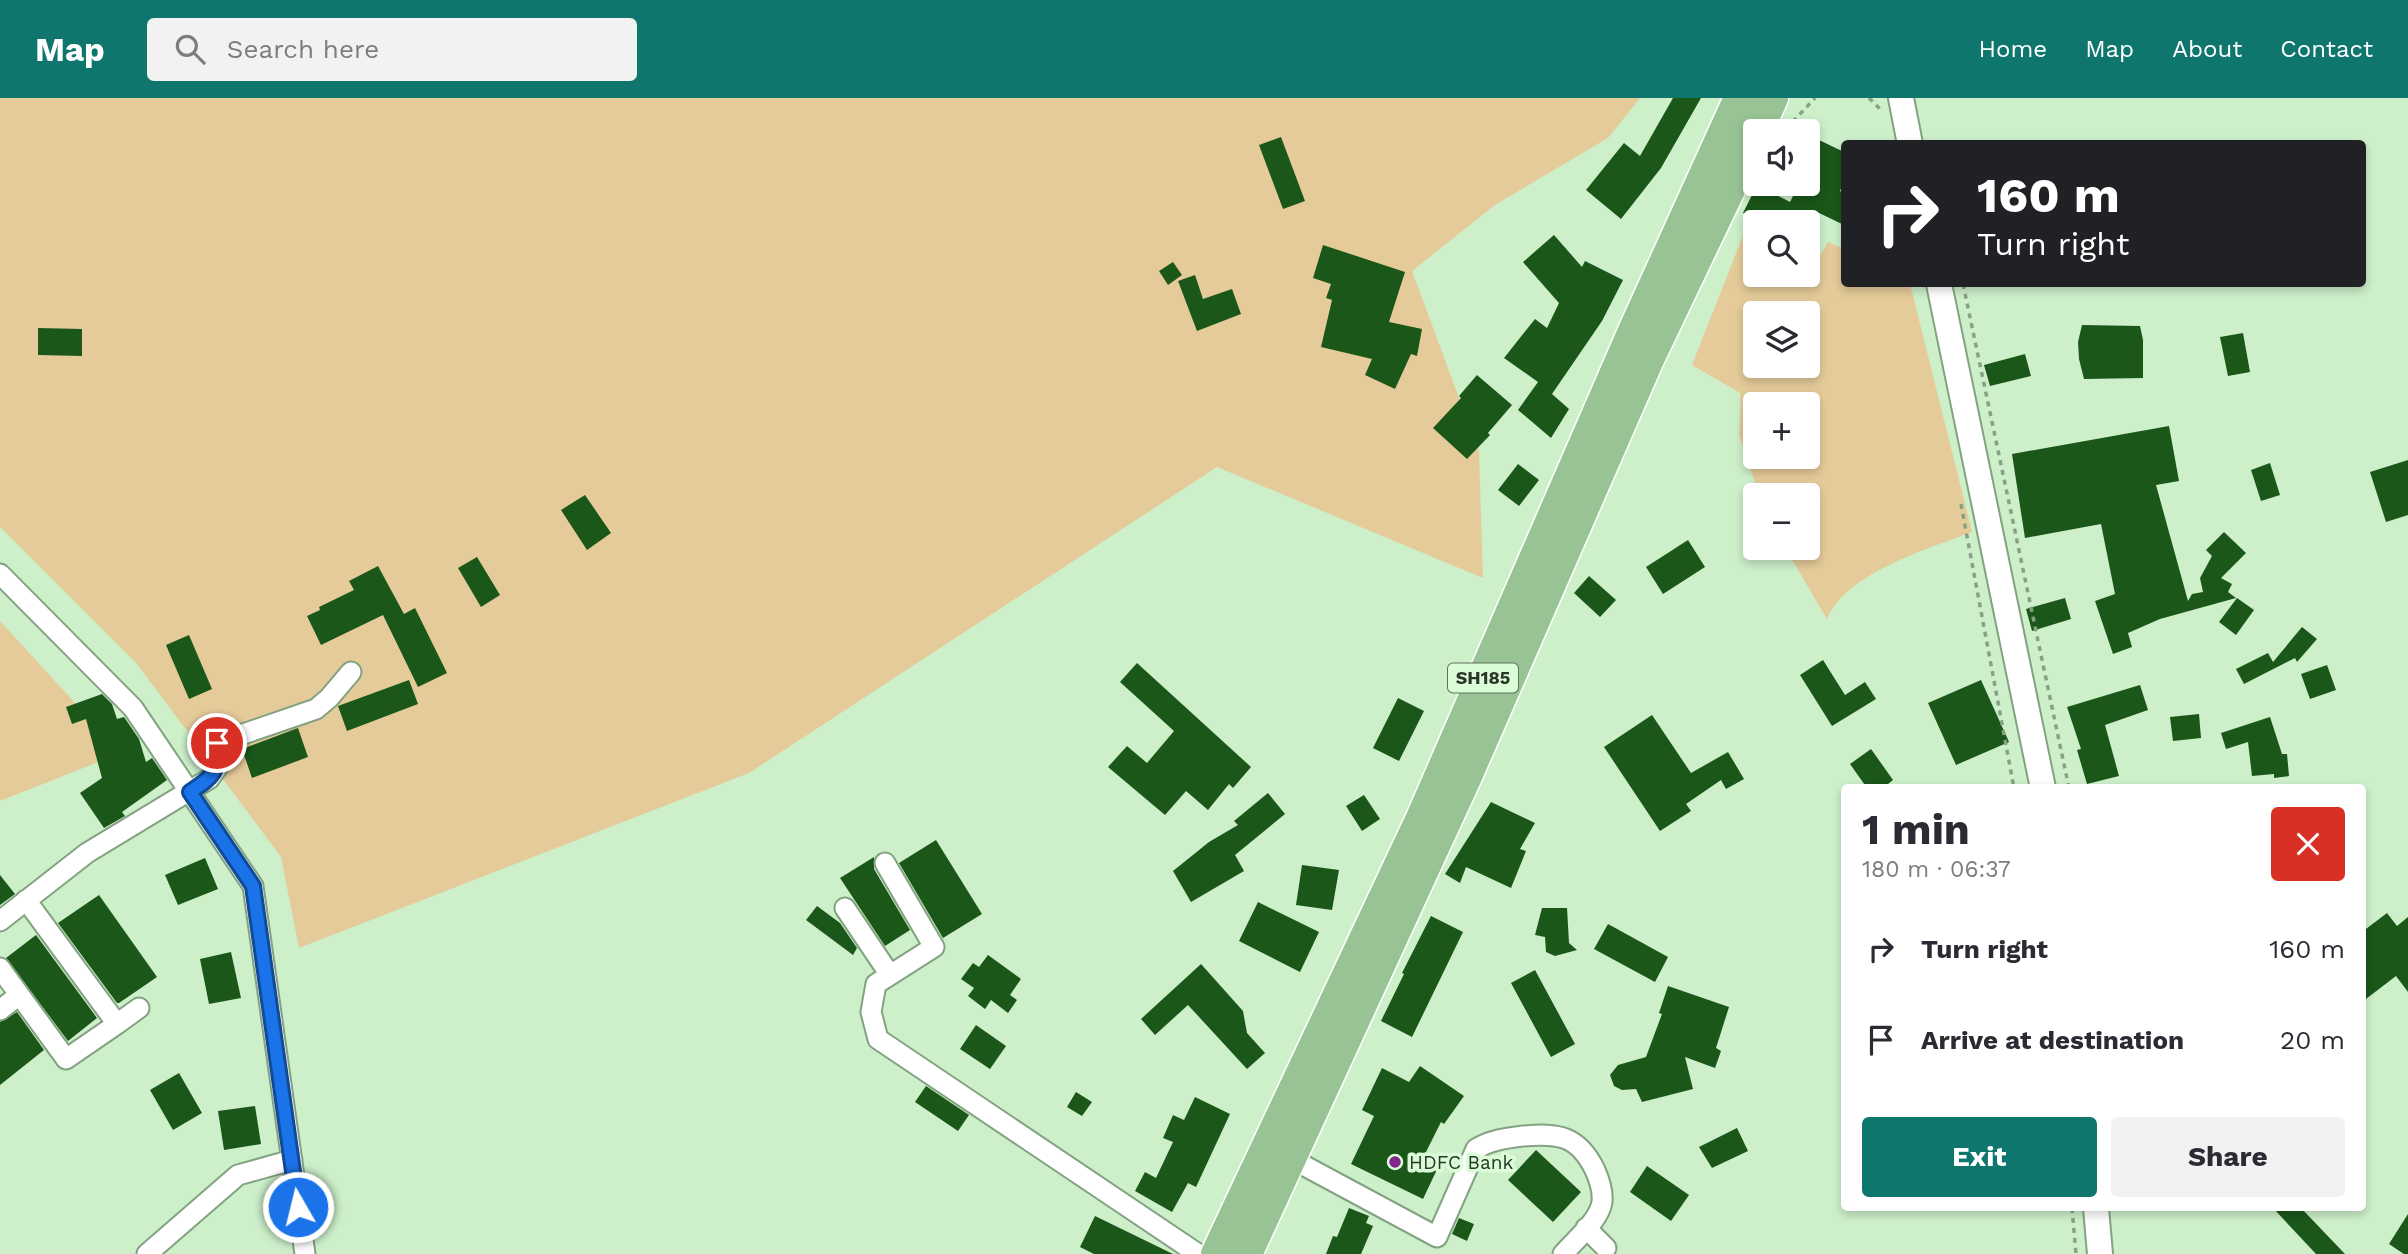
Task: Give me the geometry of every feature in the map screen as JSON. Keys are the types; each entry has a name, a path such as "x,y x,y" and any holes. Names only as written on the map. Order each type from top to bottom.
{"main road":[{"name":"SH185","path":"1217,1254 1423,816 1629,341 1740,98"},
{"name":"SH185","path":"1762,119 1772,98"},
{"name":"SH185","path":"1246,1254 1466,776 1648,359 1743,160"}],"street":[{"path":"1900,98 1909,140"},
{"path":"1940,287 2042,784"},
{"path":"0,574 134,708 253,886 305,1254"},
{"path":"0,921 87,853 209,779 219,765 217,743 316,709 351,672"},
{"path":"885,863 934,947 876,984 871,1012 878,1039 1198,1254"},
{"path":"26,900 117,1024"},
{"path":"845,908 890,975"},
{"path":"0,968 66,1059 139,1008"},
{"path":"0,1010 19,995"},
{"path":"1290,1158 1437,1237 1476,1149 1484,1144 1509,1138 1546,1134 1563,1138 1578,1146 1591,1163 1598,1179 1602,1202 1597,1216 1563,1254"},
{"path":"147,1254 238,1175 292,1160"},
{"path":"2096,1211 2100,1254"},
{"path":"1586,1228 1606,1252"}],"path":[{"path":"1795,119 1815,98"},
{"path":"1964,287 2068,784"},
{"path":"1960,502 2013,784"},
{"path":"2072,1211 2076,1254"}],"shaded area":[{"path":"0,98 1640,98 1608,138 1495,205 1412,271 1479,452 1483,578 1217,467 749,773 299,948 281,857 137,664 0,527"},
{"path":"1743,236 1743,287 1820,287 1820,256 1828,242 1841,248 1841,287 1911,287 1972,532 1912,555 1870,576 1851,588 1827,619 1792,560 1820,560 1820,483 1755,483 1750,469 1820,469 1820,392 1743,392 1743,447 1739,435 1740,393 1692,365"},
{"path":"0,621 121,753 0,801"}],"building":[{"path":"1673,98 1701,98 1661,168 1621,219 1586,190 1624,143 1640,156"},
{"path":"1281,137 1305,201 1283,209 1259,145"},
{"path":"1820,140 1841,151 1841,224 1820,213 1820,210 1744,210 1752,196 1778,196 1790,202 1793,196 1820,196"},
{"path":"1554,235 1582,267 1585,261 1623,280 1602,321 1552,394 1569,409 1551,438 1518,410 1538,382 1504,358 1535,319 1547,328 1559,303 1523,262"},
{"path":"1323,245 1405,272 1389,322 1422,329 1417,356 1411,354 1395,389 1365,375 1372,359 1321,347 1332,300 1326,298 1331,284 1313,278"},
{"path":"1173,262 1182,275 1168,285 1159,271"},
{"path":"1195,275 1203,299 1232,289 1241,314 1197,331 1178,281"},
{"path":"2082,325 2140,326 2143,340 2143,378 2084,379 2078,342"},
{"path":"38,328 82,329 82,356 38,355"},
{"path":"2243,333 2250,372 2228,376 2220,337"},
{"path":"2025,354 2031,376 1990,386 1984,365"},
{"path":"1477,375 1512,405 1488,433 1490,435 1467,459 1433,428 1461,398 1459,396"},
{"path":"2169,426 2179,481 2156,485 2188,601 2192,594 2203,592 2200,578 2212,556 2206,550 2224,532 2246,553 2221,578 2232,584 2228,592 2236,598 2160,619 2128,633 2132,647 2113,654 2095,601 2115,594 2101,524 2025,538 2012,454"},
{"path":"2408,460 2408,515 2386,522 2370,472"},
{"path":"2270,463 2280,495 2261,501 2251,470"},
{"path":"1518,464 1539,480 1519,506 1498,490"},
{"path":"585,495 611,533 587,550 561,510"},
{"path":"1688,540 1705,567 1663,594 1646,567"},
{"path":"477,557 500,595 481,607 458,568"},
{"path":"378,566 404,614 415,608 447,673 418,687 383,615 321,645 307,616 354,590 349,581"},
{"path":"1589,576 1616,600 1600,617 1574,593"},
{"path":"2065,598 2071,619 2032,631 2026,609"},
{"path":"2237,598 2254,610 2236,635 2219,622"},
{"path":"2302,627 2317,639 2297,662 2295,658 2244,684 2236,669 2268,653 2273,662"},
{"path":"189,635 212,689 189,699 166,645"},
{"path":"1823,660 1845,695 1865,682 1876,699 1832,726 1800,675"},
{"path":"1137,663 1251,767 1233,788 1229,784 1208,810 1186,791 1165,815 1108,767 1127,746 1147,763 1174,731 1120,682"},
{"path":"2327,665 2336,690 2310,699 2301,674"},
{"path":"409,680 418,704 347,731 338,706"},
{"path":"1981,680 2009,742 1956,765 1928,703"},
{"path":"2140,685 2148,710 2105,725 2119,776 2087,784 2077,750 2081,749 2067,707"},
{"path":"102,694 112,704 117,719 124,717 139,739 146,762 152,758 167,780 122,812 125,816 104,828 80,793 102,778 86,719 72,724 66,707"},
{"path":"1398,698 1424,711 1399,761 1373,748"},
{"path":"2199,714 2201,738 2173,741 2170,717"},
{"path":"1652,715 1691,773 1728,752 1744,779 1726,789 1721,780 1686,804 1691,811 1660,831 1604,747"},
{"path":"2270,717 2282,754 2287,754 2289,776 2252,776 2248,742 2226,749 2221,733"},
{"path":"298,728 308,757 252,778 242,749"},
{"path":"1871,749 1893,780 1888,784 1864,784 1850,764"},
{"path":"1268,793 1285,814 1235,855 1244,871 1191,902 1173,871 1209,842 1238,825 1234,821"},
{"path":"1364,795 1380,819 1362,831 1346,806"},
{"path":"1491,802 1535,823 1520,849 1526,851 1511,888 1466,867 1460,883 1445,874"},
{"path":"936,840 982,914 943,938 899,863"},
{"path":"874,857 874,869 910,930 885,946 840,878"},
{"path":"205,858 218,889 178,905 165,875"},
{"path":"1302,865 1339,870 1332,910 1296,905"},
{"path":"0,875 15,894 0,905"},
{"path":"99,895 157,977 119,1003 58,923"},
{"path":"1258,902 1319,932 1300,972 1239,941"},
{"path":"817,906 840,923 857,948 853,955 806,920"},
{"path":"1542,908 1567,908 1569,943 1577,950 1555,956 1546,952 1545,937 1535,935"},
{"path":"2387,913 2397,926 2408,917 2408,992 2396,976 2366,999 2366,929"},
{"path":"1431,916 1463,932 1412,1037 1381,1021"},
{"path":"1608,924 1668,957 1655,982 1594,949"},
{"path":"36,935 97,1018 68,1041 6,958"},
{"path":"231,952 241,998 209,1004 200,959"},
{"path":"988,955 1021,979 1010,995 1017,1000 1008,1013 991,1000 985,1009 968,996 974,988 961,979 973,963 979,967"},
{"path":"1201,964 1243,1011 1247,1033 1265,1053 1247,1069 1188,1005 1155,1035 1141,1019"},
{"path":"1535,970 1575,1044 1551,1057 1511,983"},
{"path":"1668,986 1729,1007 1716,1048 1721,1051 1715,1068 1685,1057 1693,1089 1642,1102 1636,1089 1622,1090 1614,1086 1610,1075 1618,1065 1646,1057 1662,1014 1659,1013"},
{"path":"17,1012 44,1050 0,1085 0,1022"},
{"path":"976,1025 1006,1046 990,1069 960,1049"},
{"path":"1420,1066 1464,1096 1444,1124 1441,1122 1425,1154 1441,1161 1423,1199 1351,1164 1374,1116 1362,1110 1382,1068 1409,1082"},
{"path":"179,1073 202,1113 173,1130 150,1090"},
{"path":"926,1086 969,1115 958,1131 915,1102"},
{"path":"1076,1092 1092,1102 1082,1116 1067,1107"},
{"path":"1195,1097 1230,1114 1196,1187 1188,1183 1172,1212 1135,1191 1145,1172 1156,1178 1173,1142 1163,1138 1173,1115 1184,1120"},
{"path":"255,1106 261,1144 224,1150 218,1111"},
{"path":"1737,1128 1748,1151 1712,1168 1699,1147"},
{"path":"1536,1150 1581,1192 1553,1222 1508,1180"},
{"path":"1647,1166 1689,1195 1671,1221 1630,1192"},
{"path":"1349,1208 1369,1216 1366,1223 1373,1226 1361,1254 1326,1254 1333,1236 1337,1237"},
{"path":"2276,1211 2304,1211 2345,1254 2316,1254"},
{"path":"2408,1214 2408,1254 2404,1254 2389,1244"},
{"path":"1095,1216 1173,1254 1094,1254 1080,1247"},
{"path":"1459,1218 1474,1224 1467,1241 1452,1234"}],"place":[{"name":"HDFC Bank","path":"1395,1162"}],"route":[{"path":"217,743 219,765 209,779 190,792 253,886 298,1207"}]}
